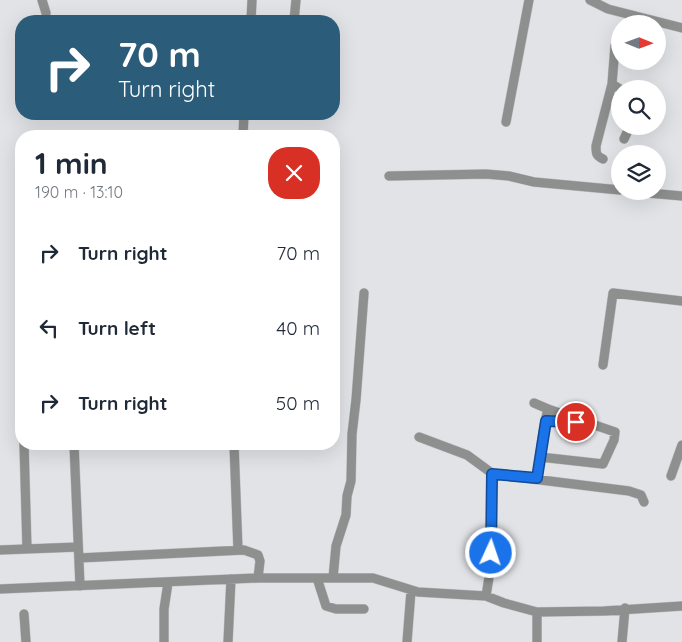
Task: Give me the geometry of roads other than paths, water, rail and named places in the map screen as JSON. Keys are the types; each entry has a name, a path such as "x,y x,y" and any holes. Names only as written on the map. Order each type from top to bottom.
{"street":[{"path":"42,0 46,13"},
{"path":"251,15 252,0"},
{"path":"295,15 296,0"},
{"path":"506,122 529,0"},
{"path":"590,0 608,9 631,15"},
{"path":"666,24 682,28"},
{"path":"603,158 597,156 596,146 611,102"},
{"path":"624,139 626,135"},
{"path":"389,176 496,175 534,182 611,189"},
{"path":"666,195 682,196"},
{"path":"333,578 336,546 346,515 351,482 352,434 364,293"},
{"path":"603,365 613,294 682,301"},
{"path":"534,402 548,409 615,432 614,440 603,464 540,457"},
{"path":"537,478 548,409"},
{"path":"546,421 575,424 578,420"},
{"path":"419,437 467,455 492,474 537,478 629,491 641,495 644,502"},
{"path":"671,476 682,446"},
{"path":"24,450 27,549"},
{"path":"74,450 80,586"},
{"path":"234,450 238,550"},
{"path":"486,596 491,565 492,474"},
{"path":"0,550 78,547"},
{"path":"80,558 244,550 258,555 260,561 258,578"},
{"path":"0,589 258,578 373,578 411,591 486,596 504,604 537,612 578,612 682,606"},
{"path":"317,578 326,606 336,609 364,609"},
{"path":"228,642 231,579"},
{"path":"164,642 164,609 168,583"},
{"path":"406,642 411,591"},
{"path":"622,642 626,608"},
{"path":"536,642 537,612"},
{"path":"24,614 26,642"}]}
